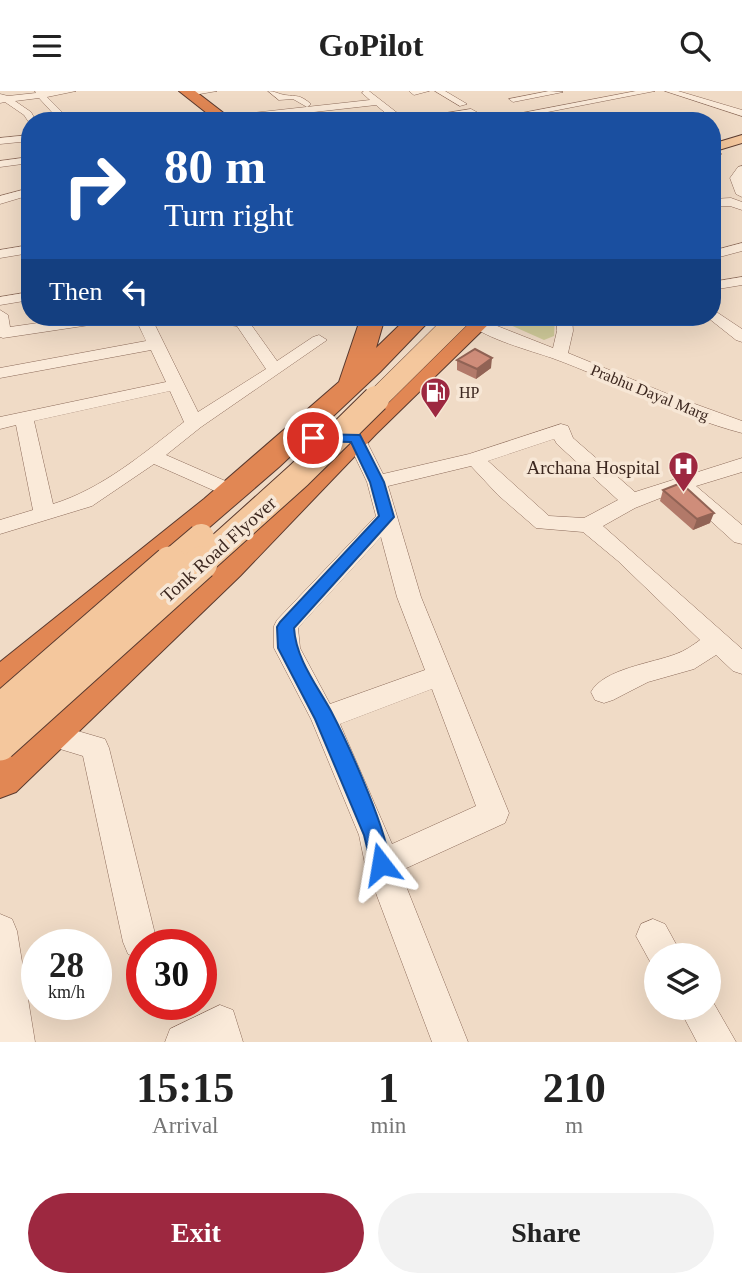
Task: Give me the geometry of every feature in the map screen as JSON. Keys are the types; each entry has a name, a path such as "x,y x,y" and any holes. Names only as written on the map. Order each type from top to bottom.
{"highway":[{"path":"184,92 211,112"},
{"path":"351,385 370,326"},
{"path":"0,685 292,438 412,326"},
{"path":"0,778 228,567 467,326"}],"main road":[{"path":"721,150 742,139"},
{"path":"721,152 742,147"},
{"name":"Tonk Road Flyover","path":"0,711 280,468 430,326"},
{"name":"Tonk Road Flyover","path":"0,744 466,326"}],"street":[{"path":"2,98 72,91"},
{"path":"184,92 213,91"},
{"path":"272,91 282,98 294,96 314,109"},
{"path":"414,92 425,91"},
{"path":"439,91 463,104"},
{"path":"599,91 615,97"},
{"path":"545,112 651,91"},
{"path":"669,91 742,113"},
{"path":"521,112 512,95 558,92 588,102"},
{"path":"40,93 56,112"},
{"path":"366,93 390,112"},
{"path":"2,98 25,112"},
{"path":"288,112 376,102"},
{"path":"0,141 21,139"},
{"path":"0,164 21,161"},
{"path":"742,169 736,178 742,194"},
{"path":"0,199 21,186"},
{"path":"721,203 731,202 742,207"},
{"path":"721,253 742,247"},
{"path":"0,254 21,250"},
{"path":"721,284 742,281"},
{"path":"0,301 21,298"},
{"path":"0,315 2,339 63,326"},
{"path":"721,320 742,337"},
{"path":"147,326 194,423"},
{"path":"245,326 275,370"},
{"path":"490,326 529,346 559,355 565,326"},
{"path":"0,527 85,501 319,339"},
{"path":"0,373 155,344"},
{"name":"Prabhu Dayal Marg","path":"559,355 742,428"},
{"path":"0,423 176,385"},
{"path":"24,418 44,513"},
{"path":"377,482 475,460 561,430 564,440 633,502"},
{"path":"292,438 356,438 377,482 409,597 494,813 381,864"},
{"path":"153,456 223,487 227,494"},
{"path":"475,460 544,523 588,525 609,511 681,484 726,474 742,464"},
{"path":"681,484 742,537"},
{"path":"387,517 286,627 287,648 324,717 374,835 381,864 450,1042"},
{"path":"588,525 626,556 742,664"},
{"path":"604,692 641,674 685,662 718,641"},
{"path":"324,717 440,675"},
{"path":"47,734 95,748 137,929"},
{"path":"0,932 17,1042"},
{"path":"704,1020 718,1042"},
{"path":"183,1042 220,1023 225,1042"}],"shaded area":[{"path":"512,326 555,326 554,336 544,340"}],"building":[{"path":"475,349 492,358 477,369 457,360"},
{"path":"681,483 714,513 697,519 663,490"}],"place":[{"name":"HP","path":"436,419"},
{"name":"Archana Hospital","path":"683,494"}],"route":[{"path":"313,438 356,438 377,482 387,517 286,627 287,648 324,717 374,835 381,864"}]}
